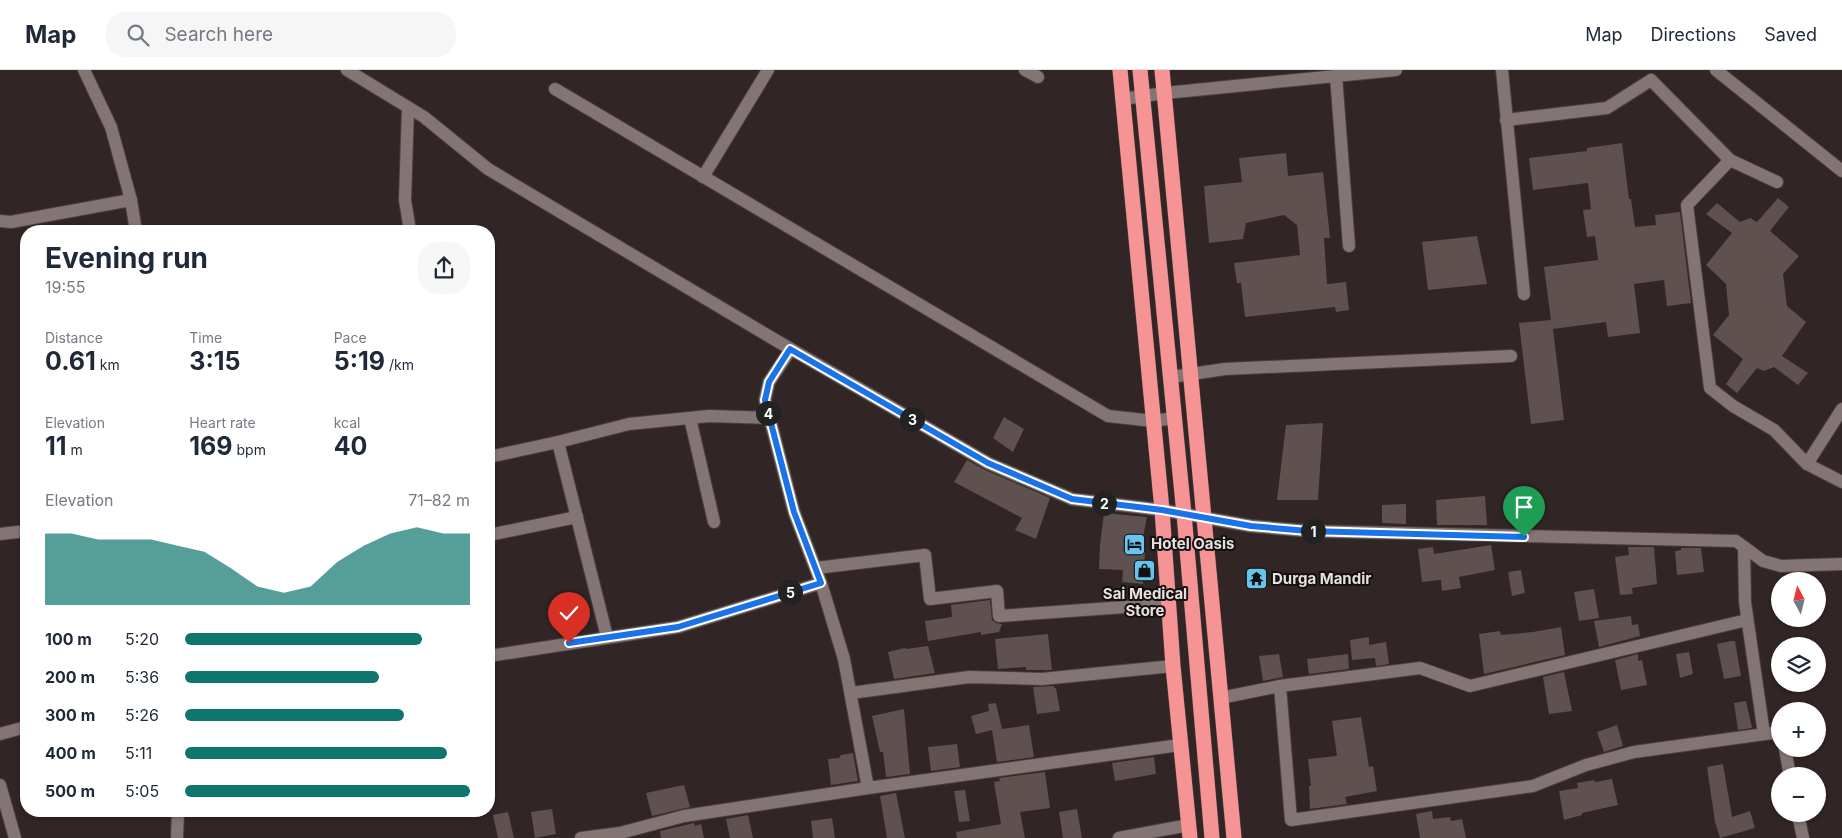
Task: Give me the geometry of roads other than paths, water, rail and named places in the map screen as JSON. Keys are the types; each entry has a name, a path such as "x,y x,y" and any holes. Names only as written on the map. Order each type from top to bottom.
{"highway":[{"path":"1120,70 1162,510 1172,666 1189,831"},
{"path":"1140,70 1175,418 1212,838"},
{"path":"1162,70 1234,838"}],"street":[{"path":"84,70 111,128 131,200 135,225"},
{"path":"347,70 424,118 488,169 790,349 988,463 1072,499 1162,510 1251,526 1308,531 1736,541 1763,561 1781,566 1842,564"},
{"path":"703,177 768,70"},
{"path":"1025,70 1038,77"},
{"path":"1123,100 1165,93 1396,70"},
{"path":"1502,70 1524,294"},
{"path":"1716,70 1842,171"},
{"path":"1336,76 1349,246"},
{"path":"1506,120 1607,108 1651,80 1730,160 1777,182"},
{"path":"555,88 1108,416 1153,421 1175,418"},
{"path":"408,108 405,200 409,225"},
{"path":"1730,160 1687,205 1710,388 1733,406 1774,430 1807,464 1842,482"},
{"path":"0,221 11,222 131,200"},
{"path":"790,349 769,382 765,400 794,512 816,568 844,659 868,788"},
{"path":"1171,377 1225,369 1511,356"},
{"path":"1807,464 1842,409"},
{"path":"495,456 629,424 709,416 769,418"},
{"path":"690,418 714,522"},
{"path":"558,442 607,637"},
{"path":"495,535 577,517"},
{"path":"0,534 20,532"},
{"path":"1744,547 1745,602 1764,734"},
{"path":"816,568 925,555 930,599 997,591 999,616 1168,604"},
{"path":"495,655 678,627 821,583"},
{"path":"1220,698 1280,686 1420,668 1470,686 1747,620"},
{"path":"851,693 969,677 1042,679 1172,666"},
{"path":"1280,686 1291,820 1533,786 1586,765 1634,752 1771,733"},
{"path":"0,734 20,729"},
{"path":"580,838 620,833 684,816 868,788 1180,745"},
{"path":"0,785 15,838"},
{"path":"177,838 178,817"},
{"path":"1800,822 1803,838"},
{"path":"1119,838 1189,831"}],"place":[{"name":"Hotel Oasis","path":"1135,544"},
{"name":"Sai Medical Store","path":"1145,571"},
{"name":"Durga Mandir","path":"1256,579"}]}
